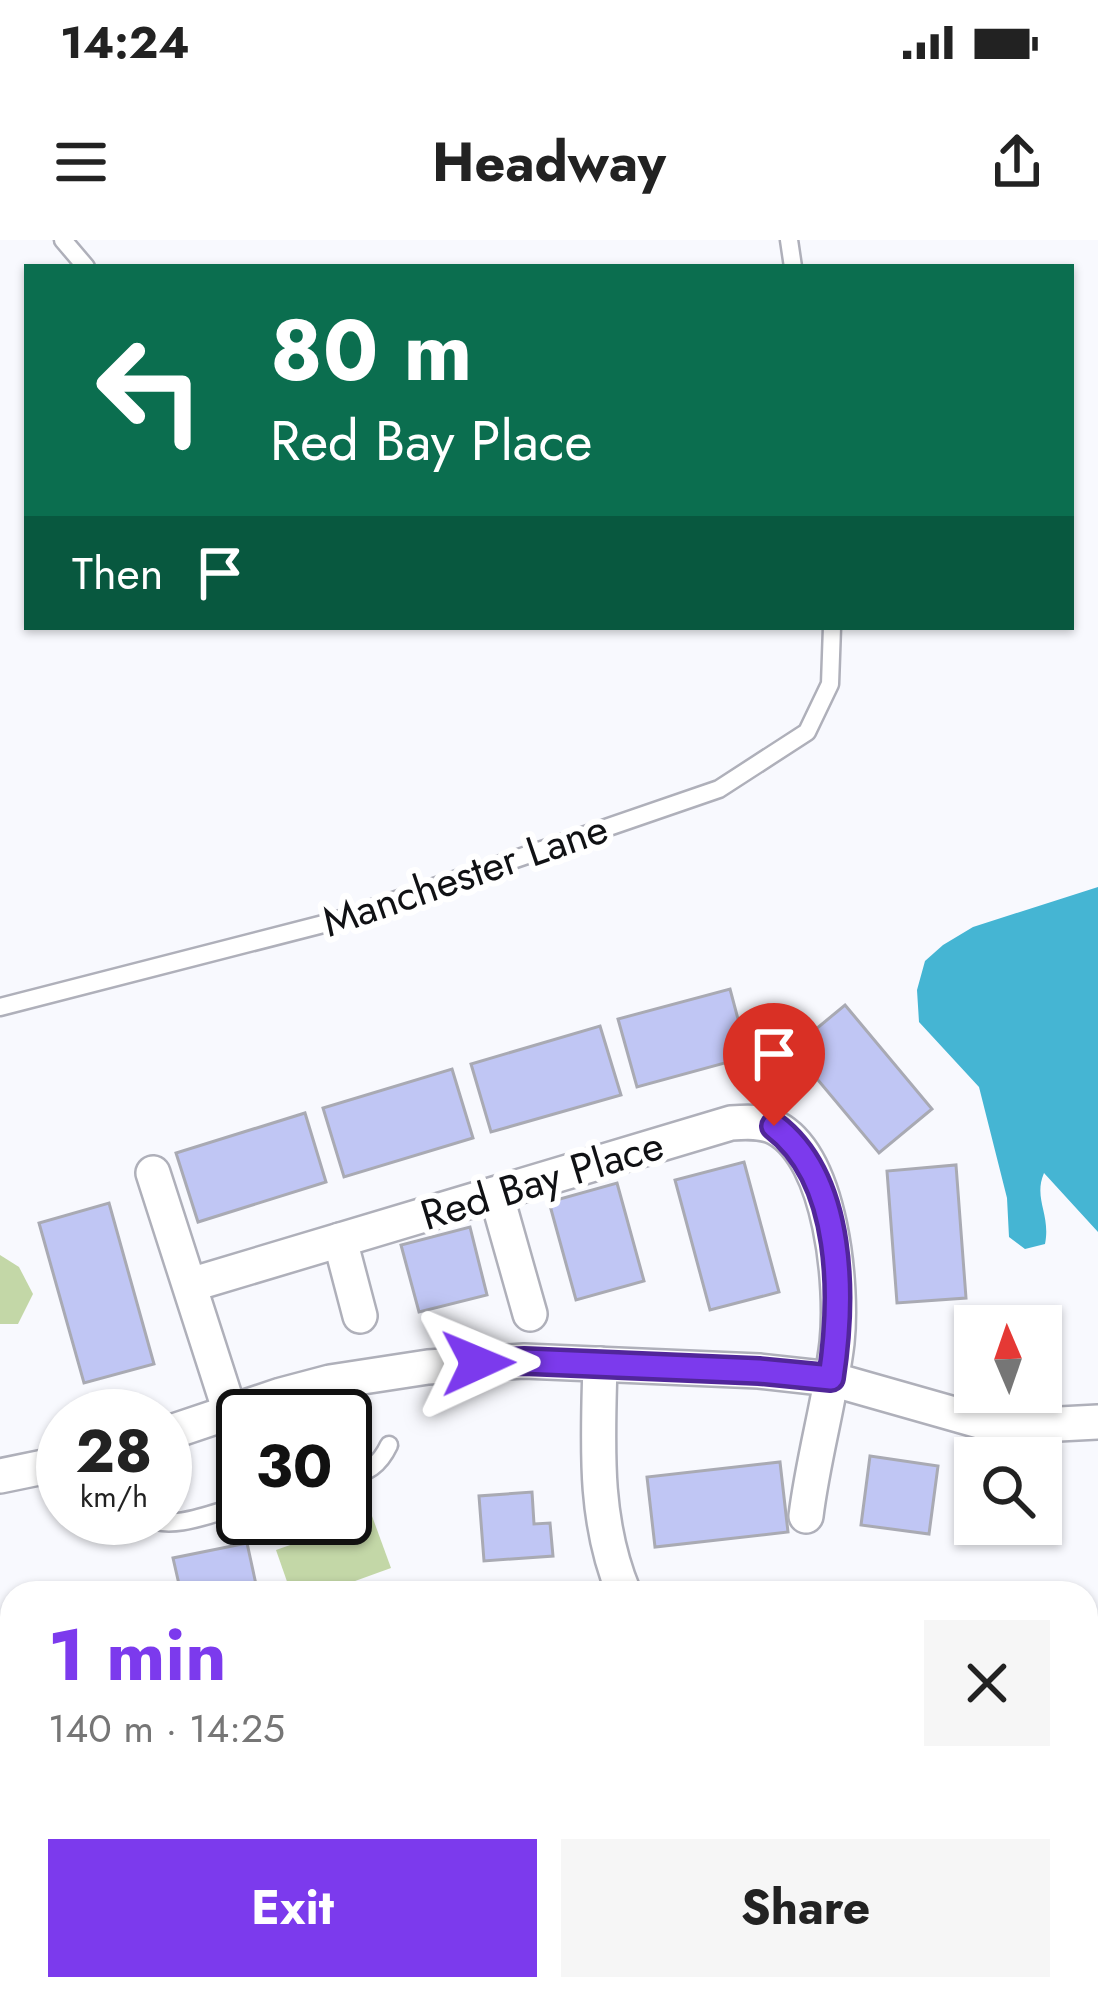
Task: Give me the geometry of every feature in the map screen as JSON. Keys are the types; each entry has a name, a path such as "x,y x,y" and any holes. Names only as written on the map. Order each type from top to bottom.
{"street":[{"name":"Red Bay Place","path":"190,1285 731,1123 753,1122 774,1126 791,1139 817,1182 826,1209 838,1300 831,1378"},
{"path":"153,1173 223,1389"},
{"path":"496,1194 530,1314"},
{"path":"340,1240 360,1316"},
{"path":"306,1389 428,1367 524,1361 600,1364 831,1378 1000,1427 1098,1422"},
{"path":"600,1364 599,1498 620,1581"},
{"path":"806,1516 831,1378"},
{"path":"0,1476 36,1469"}],"lane":[{"path":"63,240 83,264"},
{"name":"Manchester Lane","path":"0,1007 335,921 719,789 807,732 830,684 832,630"},
{"path":"372,1468 380,1463 388,1444"}],"green space":[{"path":"0,1255 19,1267 33,1294 18,1324 0,1324"},
{"path":"372,1516 391,1568 355,1581 287,1581 276,1550 290,1545 372,1545"}],"water":[{"path":"1098,887 1098,1232 1044,1173 1040,1191 1045,1244 1025,1249 1009,1237 1007,1198 979,1087 919,1022 917,990 925,961 973,927"}],"building":[{"path":"730,989 738,1019 755,1014 765,1052 637,1087 618,1019"},
{"path":"845,1005 932,1109 879,1153 792,1049"},
{"path":"600,1026 621,1095 491,1132 471,1064"},
{"path":"452,1069 473,1138 344,1177 323,1108"},
{"path":"305,1113 326,1182 198,1222 176,1153"},
{"path":"744,1162 779,1292 710,1310 675,1180"},
{"path":"956,1165 966,1298 897,1303 887,1171"},
{"path":"617,1183 644,1281 576,1300 549,1202"},
{"path":"109,1203 154,1364 84,1383 39,1223"},
{"path":"470,1227 487,1295 419,1312 401,1245"},
{"path":"870,1456 938,1466 929,1534 861,1525"},
{"path":"780,1462 788,1532 655,1547 647,1477"},
{"path":"532,1492 534,1524 550,1523 553,1556 484,1561 479,1496"},
{"path":"247,1545 255,1581 178,1581 173,1558"}],"route":[{"path":"478,1363 524,1361 831,1378 838,1300 826,1209 805,1159 774,1126"}]}
